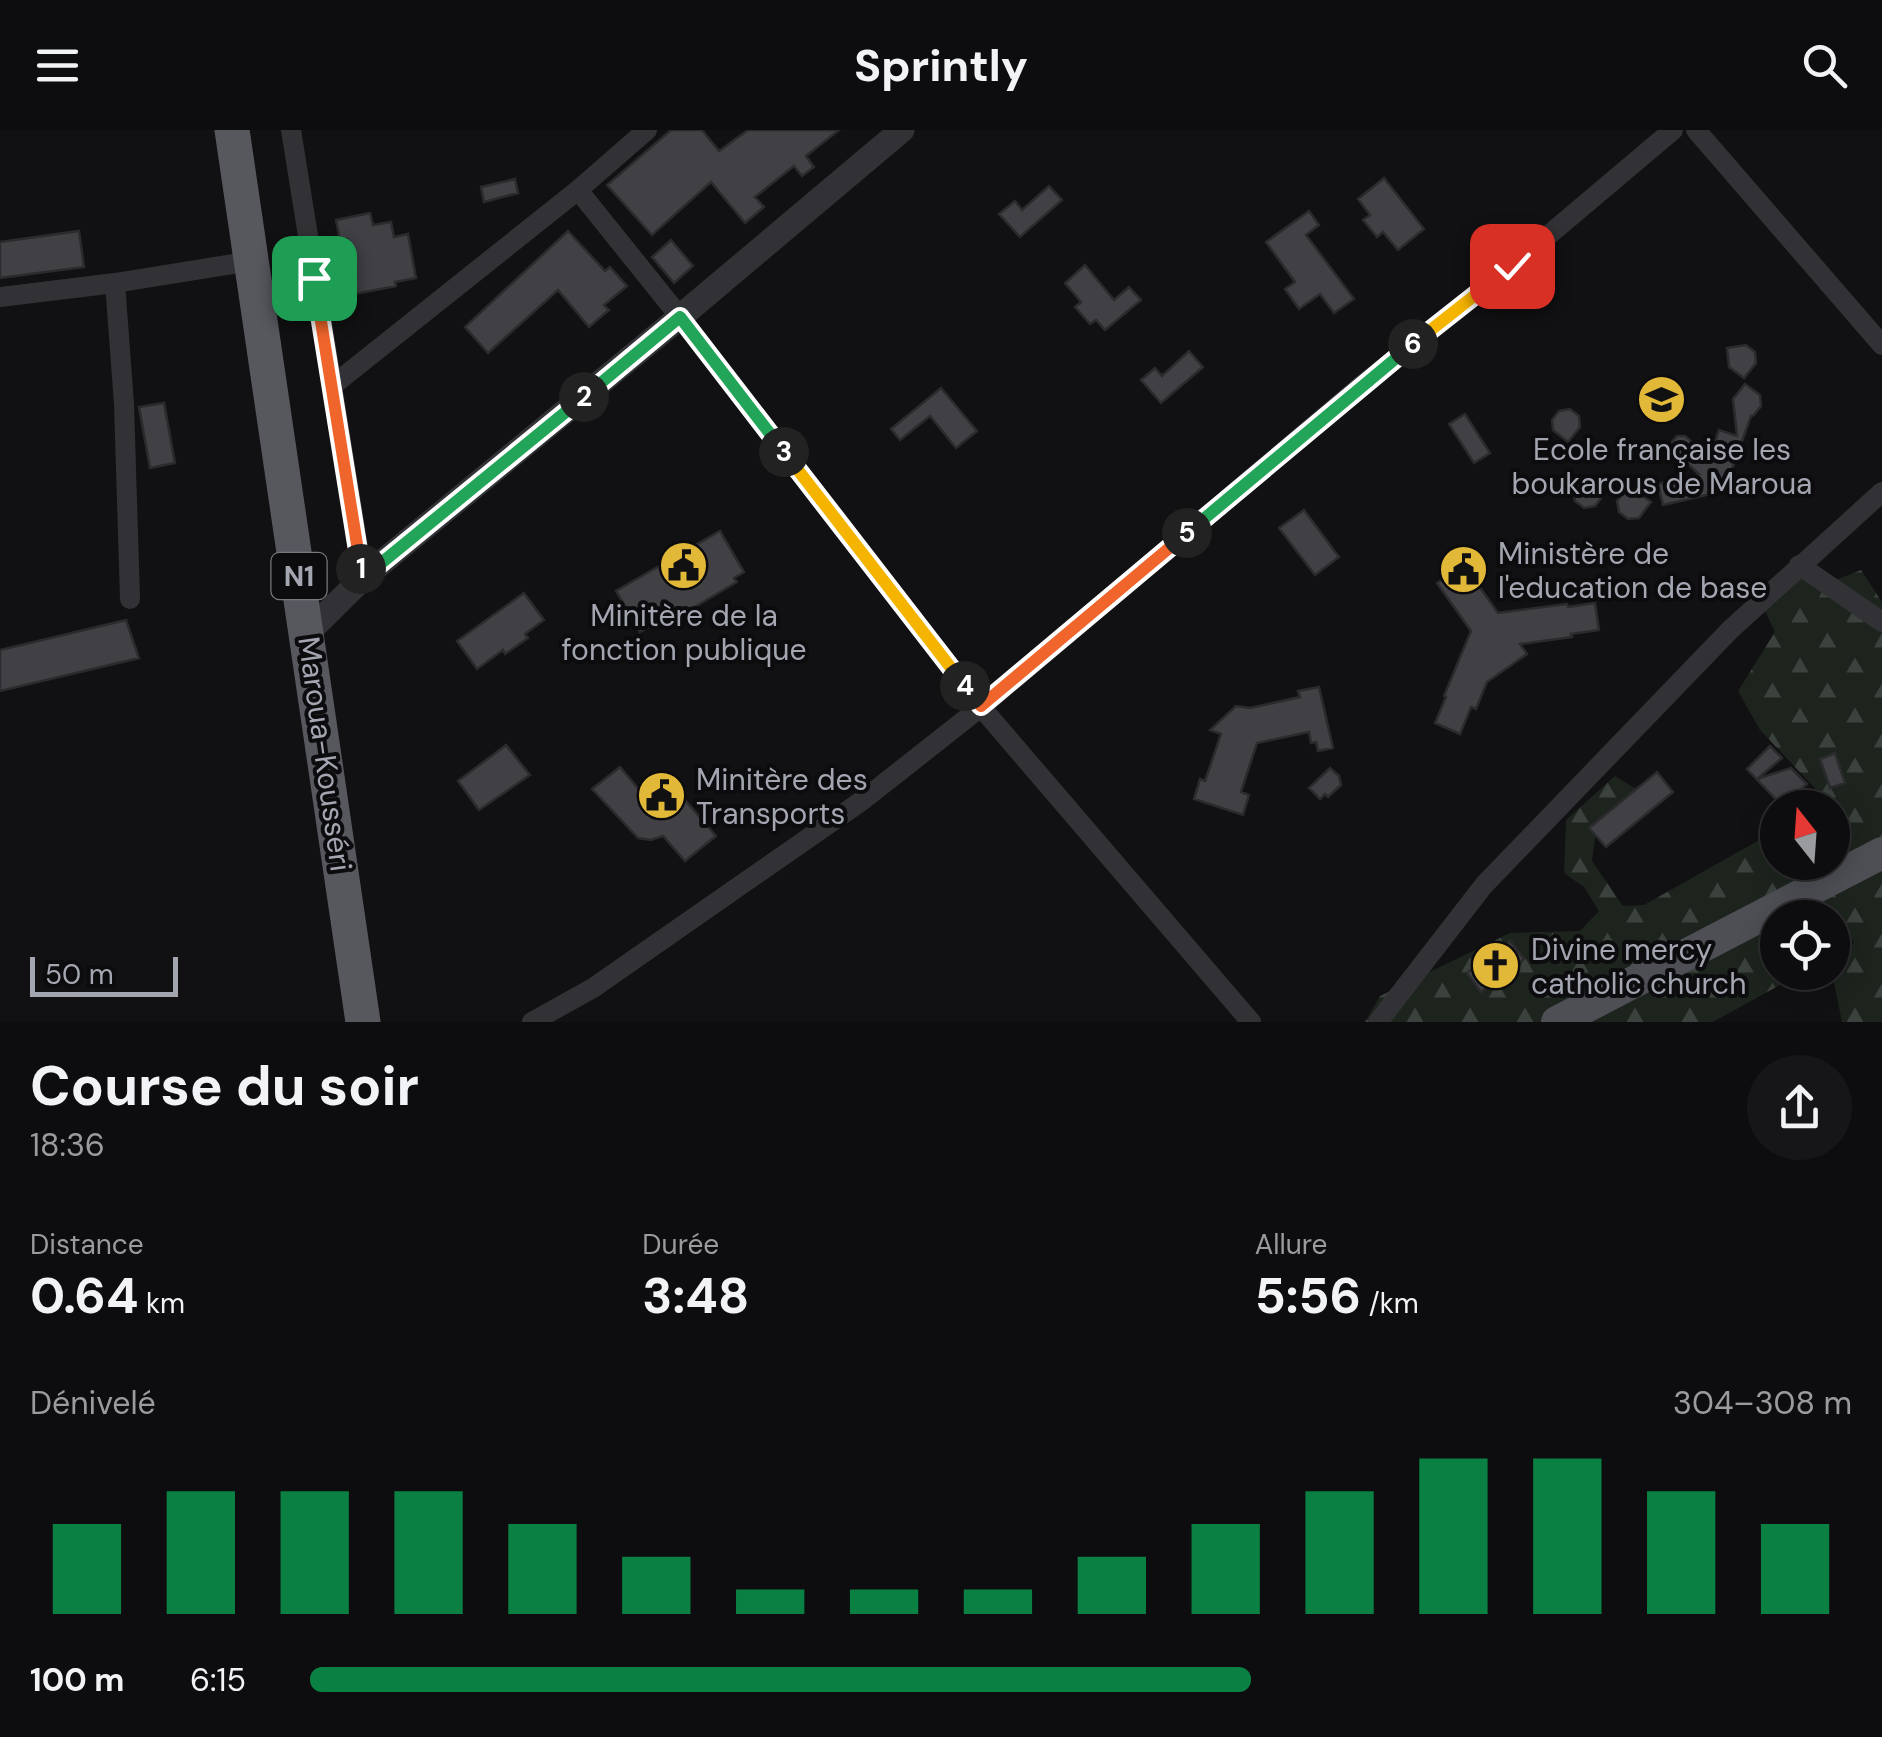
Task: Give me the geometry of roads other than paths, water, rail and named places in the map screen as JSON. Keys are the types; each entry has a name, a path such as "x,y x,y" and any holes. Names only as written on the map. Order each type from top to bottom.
{"highway":[{"name":"Maroua-Kousséri","path":"232,130 363,1022"}],"main road":[{"path":"1557,1022 1882,854"}],"street":[{"path":"291,130 363,578"},
{"path":"332,386 578,190 647,130"},
{"path":"308,633 363,578 902,130"},
{"path":"532,1022 592,988 863,800 1673,130"},
{"path":"1696,130 1882,345"},
{"path":"578,190 981,706 1251,1022"},
{"path":"0,297 252,261"},
{"path":"115,283 124,404 130,599"},
{"path":"1378,1022 1484,885 1730,630 1882,492"},
{"path":"1799,565 1882,622"}],"place":[{"name":"Ecole française les boukarous de Maroua","path":"1662,400"},
{"name":"Minitère de la fonction publique","path":"684,566"},
{"name":"Ministère de l'education de base","path":"1463,570"},
{"name":"Minitère des Transports","path":"661,796"},
{"name":"Divine mercy catholic church","path":"1496,966"}]}
